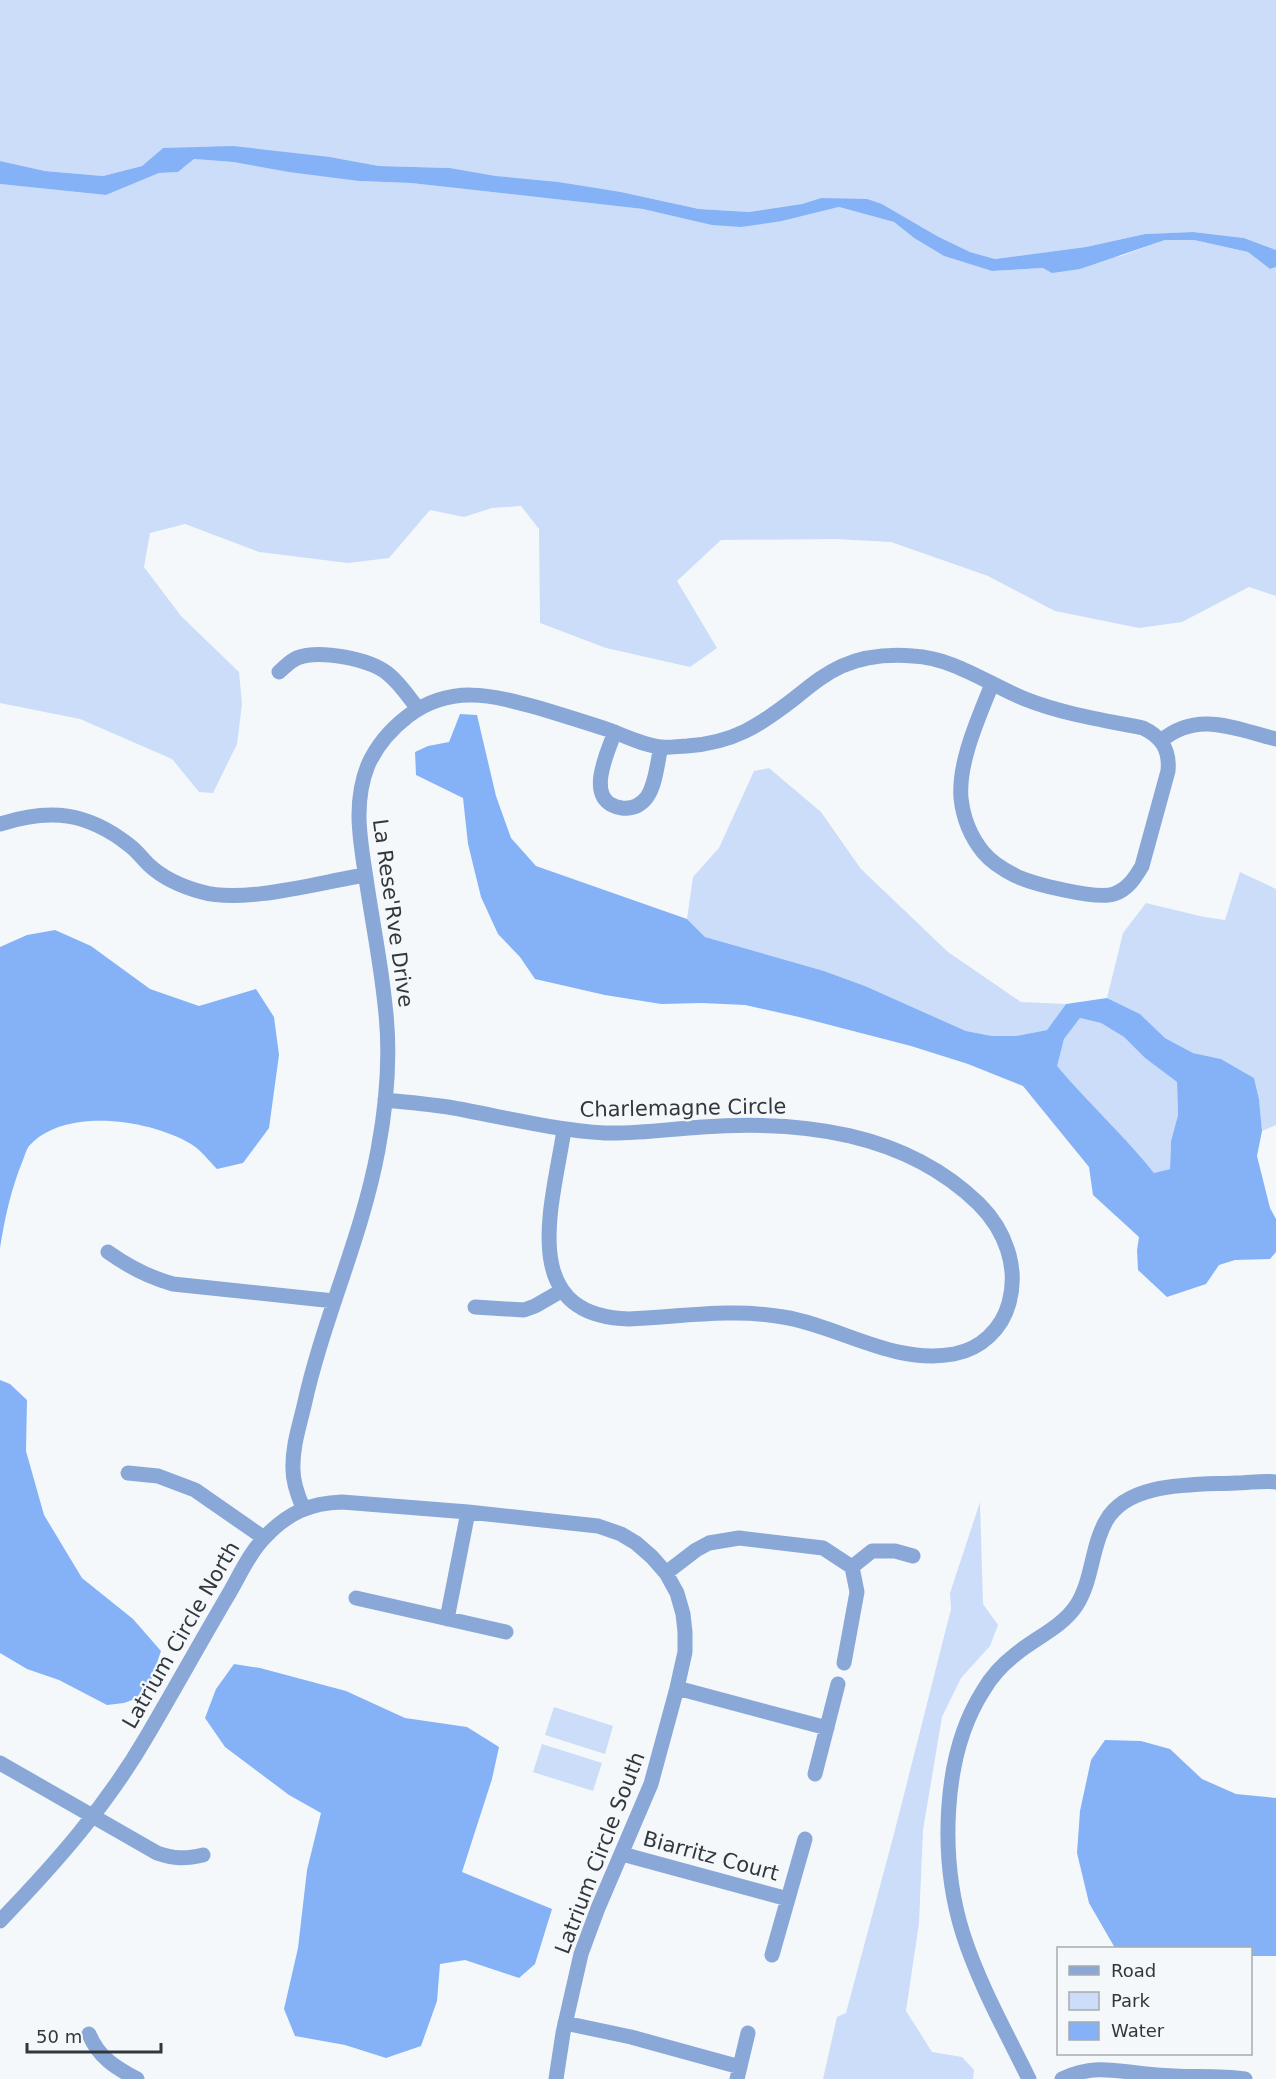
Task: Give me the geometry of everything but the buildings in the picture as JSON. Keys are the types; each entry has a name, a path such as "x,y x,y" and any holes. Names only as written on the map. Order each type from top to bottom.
{"street":[{"path":"279,672 290,662 305,656 357,659 386,672 402,687 418,708"},
{"name":"La Rese'Rve Drive","path":"303,1508 296,1490 293,1452 307,1392 366,1204 378,1150 385,1100 388,1071 385,1002 358,820 362,782 370,761 380,743 395,725 418,708 432,702 456,695 478,694 508,699 660,747 709,744 735,737 768,719 826,674 844,665 871,656 918,656 945,662 1057,711 1143,728 1153,733 1161,741"},
{"path":"992,684 976,724 965,762 961,798 965,819 974,839 984,853 999,867 1018,877 1087,896 1101,897 1114,894 1126,888 1136,878 1142,866 1168,771 1167,750 1161,741 1171,732 1187,724 1202,722 1276,739"},
{"path":"615,732 602,768 600,783 602,793 613,806 632,808 647,798 660,747"},
{"path":"0,824 23,817 48,814 88,822 110,831 169,879 215,895 255,894 365,874"},
{"name":"Charlemagne Circle","path":"385,1100 443,1106 564,1130 630,1132 744,1126 800,1128 875,1142 939,1171 961,1187 984,1210 1000,1231 1012,1265 1009,1306 1000,1323 986,1340 970,1350 931,1356 872,1346 805,1321 781,1316 745,1313 612,1319 591,1313 575,1304 561,1291 552,1274 549,1226 564,1130"},
{"path":"108,1252 135,1270 173,1284 334,1301"},
{"path":"476,1307 524,1310 561,1291"},
{"path":"128,1473 164,1478 195,1490 264,1538"},
{"path":"1029,2079 977,1971 963,1934 954,1895 949,1839 950,1803 955,1764 971,1714 983,1691 998,1671 1016,1654 1062,1622 1075,1607 1085,1590 1105,1521 1114,1509 1126,1501 1157,1488 1276,1482"},
{"name":"Latrium Circle North","path":"0,1921 47,1873 93,1817 130,1764 243,1569 264,1538 280,1522 303,1508 322,1503 342,1502 468,1512"},
{"path":"447,1619 468,1512"},
{"name":"Latrium Circle South","path":"468,1512 598,1526 621,1534 652,1557 666,1573 677,1593 683,1614 685,1652 651,1784 581,1954 565,2024 556,2079"},
{"path":"666,1573 709,1543 739,1538 824,1548 852,1567 857,1592 844,1663"},
{"path":"852,1567 872,1551 895,1551 913,1556"},
{"path":"356,1598 506,1632"},
{"path":"815,1774 838,1684"},
{"path":"677,1688 827,1728"},
{"path":"0,1763 157,1853 180,1858 202,1855"},
{"name":"Biarritz Court","path":"772,1955 805,1839"},
{"name":"Biarritz Court","path":"622,1854 788,1899"},
{"path":"565,2024 631,2037 738,2073 748,2033"},
{"path":"89,2034 102,2057 137,2079"},
{"path":"1062,2079 1075,2073 1097,2069 1157,2075 1226,2076 1245,2079"}],"green space":[{"path":"0,0 1276,0 1276,250 1244,238 1193,232 1145,234 1086,247 995,259 970,252 937,236 882,204 821,198 802,204 749,212 699,209 621,192 450,168 379,166 330,157 163,148 142,166 103,176 45,171 0,161"},
{"path":"194,159 233,162 359,181 411,183 643,209 676,216 782,221 839,207 894,222 914,238 944,256 992,271 1043,268 1121,256 1165,240 1194,240 1248,252 1270,269 1276,267 1276,596 1249,587 1182,622 1139,628 1055,611 988,576 891,542 835,539 721,540 677,581 717,648 690,667 606,648 540,623 539,529 521,506 492,508 464,517 430,510 389,558 348,563 259,552 185,524 150,533 144,567 181,616 239,672 242,704 237,744 213,793 199,792 172,759 80,719 0,703 0,184 106,195 159,173 178,172"},
{"path":"769,768 821,812 861,869 948,952 1021,1002 1066,1004 1047,1030 1016,1036 992,1036 966,1031 865,986 824,971 705,937 687,919 693,877 719,848 754,771"},
{"path":"1240,872 1276,889 1276,1125 1262,1131 1259,1099 1254,1078 1221,1059 1193,1053 1165,1038 1140,1014 1107,998 1123,933 1146,903 1225,920"},
{"path":"1080,1018 1101,1023 1124,1037 1145,1058 1177,1082 1178,1115 1171,1141 1170,1169 1154,1173 1131,1145 1056,1066 1064,1039"},
{"path":"980,1502 983,1604 998,1625 990,1646 961,1678 942,1717 923,1830 919,1923 906,2011 932,2052 962,2057 974,2070 973,2079 823,2079 837,2017 846,2013 895,1830 951,1609 950,1593"},
{"path":"554,1707 613,1726 605,1754 545,1735"},
{"path":"542,1744 602,1763 593,1791 533,1772"}],"water":[{"path":"233,146 330,157 379,166 450,168 496,176 558,182 621,192 699,209 749,212 802,204 821,198 867,199 882,204 970,252 995,259 1086,247 1145,234 1193,232 1244,238 1276,250 1276,267 1270,269 1248,252 1194,240 1165,240 1080,269 1052,273 1043,268 992,271 944,256 914,238 894,222 839,207 782,221 741,227 712,225 643,209 411,183 359,181 233,162 194,159 178,172 159,173 106,195 0,184 0,161 45,171 103,176 142,166 163,148"},
{"path":"460,714 477,715 496,796 511,838 536,866 687,919 705,937 824,971 865,986 966,1031 992,1036 1016,1036 1047,1030 1066,1004 1107,998 1140,1014 1165,1038 1193,1053 1221,1059 1254,1078 1259,1099 1262,1131 1257,1156 1270,1208 1276,1219 1276,1252 1270,1259 1235,1260 1219,1265 1206,1284 1167,1297 1138,1270 1139,1237 1093,1195 1089,1167 1023,1086 968,1064 911,1046 745,1005 661,1004 605,995 535,979 520,957 498,934 481,897 468,844 463,798 416,775 415,752 428,746 449,742","holes":["1080,1018 1101,1023 1124,1037 1145,1058 1177,1082 1178,1115 1171,1141 1170,1169 1154,1173 1057,1066 1064,1039"]},
{"path":"55,930 91,946 150,989 199,1006 256,989 274,1017 279,1055 269,1128 243,1163 217,1169 202,1152 191,1144 154,1129 132,1124 87,1121 47,1132 31,1144 26,1151 6,1214 0,1248 0,947 27,935"},
{"path":"0,1380 10,1384 27,1400 26,1451 44,1515 82,1578 133,1619 161,1651 146,1695 124,1703 107,1705 59,1680 27,1669 0,1653"},
{"path":"234,1664 260,1668 346,1691 405,1718 467,1727 499,1747 492,1779 462,1872 552,1909 535,1964 519,1978 465,1960 440,1964 437,2001 421,2046 386,2058 345,2045 295,2036 284,2009 298,1948 307,1870 321,1813 289,1795 225,1747 205,1718 216,1689"},
{"path":"1105,1740 1141,1741 1170,1749 1202,1779 1236,1794 1276,1798 1276,1956 1252,1956 1252,1947 1114,1947 1089,1903 1077,1853 1080,1811 1091,1760"}]}
